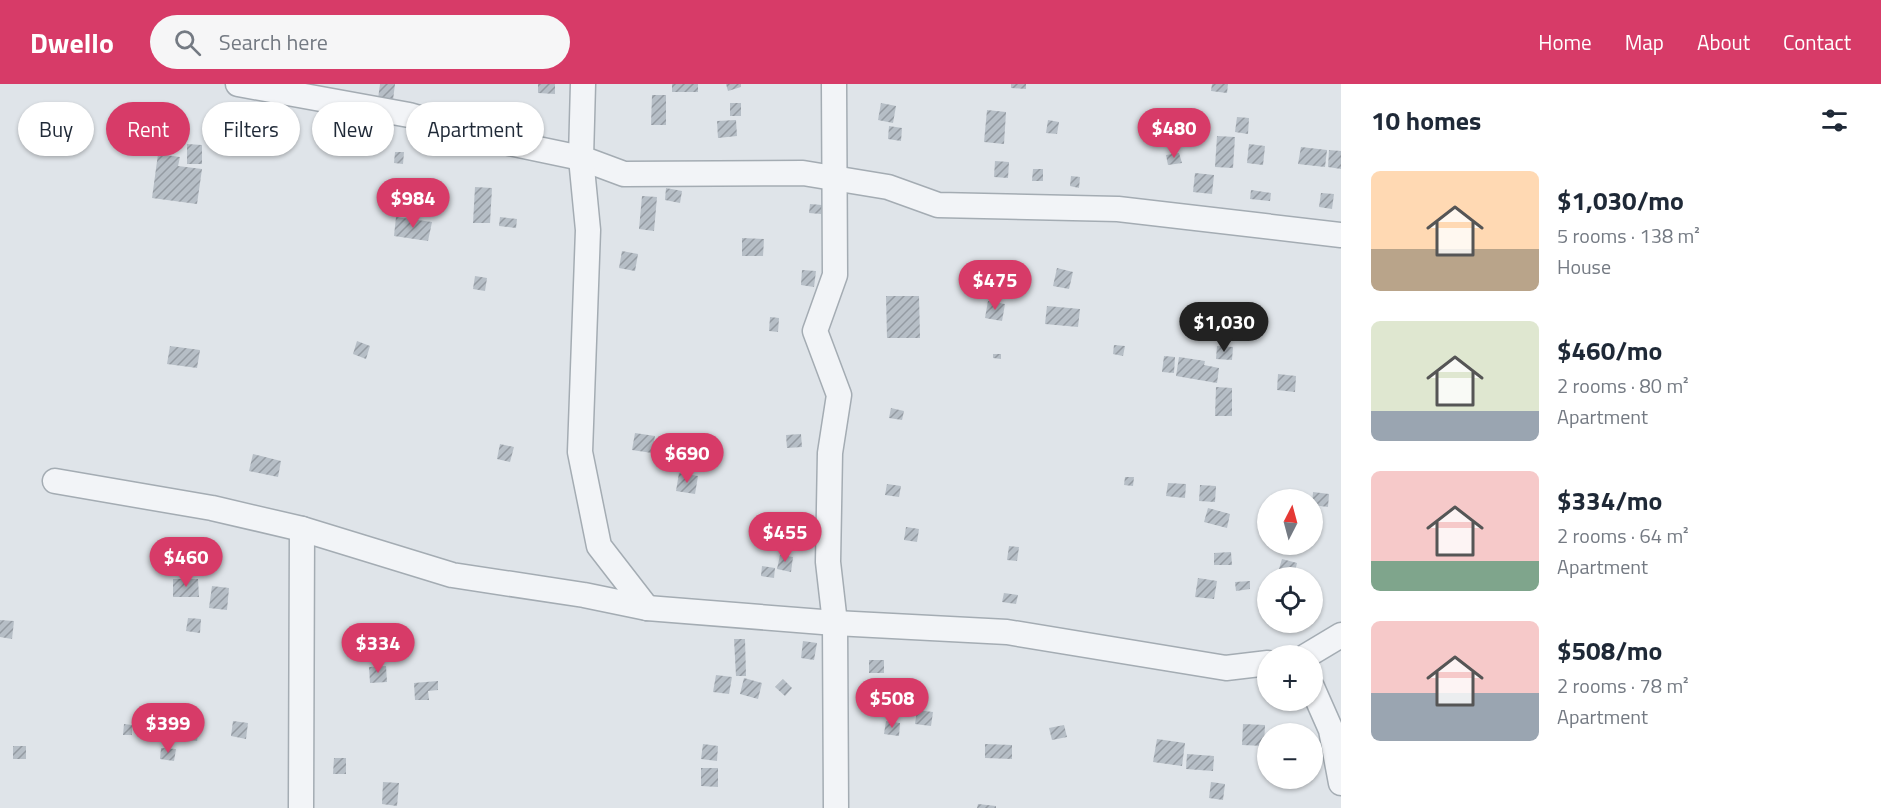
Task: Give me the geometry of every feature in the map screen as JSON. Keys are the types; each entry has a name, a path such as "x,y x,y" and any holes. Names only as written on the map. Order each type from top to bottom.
{"street":[{"path":"238,84 409,115 495,140 581,158 624,174 803,173 888,187 938,205 1118,209 1341,235"},
{"path":"583,84 581,158 588,230 580,452 599,546 647,609"},
{"path":"834,84 835,275 815,332 839,395 830,464 828,562 834,623 836,808"},
{"path":"55,481 212,508 302,529 452,575 584,595 647,609 834,623 1006,632 1226,668 1257,664"},
{"path":"301,808 302,529"},
{"path":"1323,646 1341,635"},
{"path":"1323,711 1331,729 1341,783"}],"building":[{"path":"380,84 395,84 393,100 378,99"},
{"path":"538,84 555,84 555,94 538,93"},
{"path":"672,84 698,84 698,92 672,92"},
{"path":"726,84 741,84 741,87 728,91"},
{"path":"1011,84 1026,84 1026,89 1011,88"},
{"path":"1212,84 1228,84 1227,93 1211,91"},
{"path":"652,95 666,95 666,125 651,125"},
{"path":"730,103 741,103 741,116 730,116"},
{"path":"881,103 896,106 893,123 878,120"},
{"path":"987,110 1006,112 1004,144 984,142"},
{"path":"1237,117 1249,118 1248,134 1235,132"},
{"path":"736,120 737,136 718,138 717,121"},
{"path":"1048,120 1059,122 1057,134 1046,133"},
{"path":"889,126 902,128 901,141 888,139"},
{"path":"1217,136 1235,137 1233,168 1215,167"},
{"path":"190,144 202,145 202,164 187,164"},
{"path":"1249,144 1265,146 1263,165 1247,163"},
{"path":"1301,147 1327,150 1325,167 1298,164"},
{"path":"1329,150 1341,151 1341,169 1328,167"},
{"path":"395,152 404,152 403,164 394,163"},
{"path":"1179,153 1182,163 1168,165 1166,155"},
{"path":"158,156 180,157 178,166 202,169 197,204 152,198"},
{"path":"995,161 1009,162 1008,178 994,177"},
{"path":"1033,169 1043,169 1043,181 1032,181"},
{"path":"1195,173 1214,175 1212,194 1193,192"},
{"path":"1071,176 1080,177 1079,188 1070,186"},
{"path":"475,187 492,188 490,223 473,223"},
{"path":"666,188 682,191 680,203 665,200"},
{"path":"1251,190 1271,193 1270,201 1250,199"},
{"path":"401,192 421,195 418,211 398,207"},
{"path":"1321,193 1334,194 1332,209 1319,207"},
{"path":"642,196 657,197 654,231 639,229"},
{"path":"810,204 822,205 821,214 809,213"},
{"path":"396,217 432,222 428,241 394,236"},
{"path":"500,217 517,219 516,228 499,226"},
{"path":"742,238 764,239 763,256 742,256"},
{"path":"622,251 638,254 635,271 619,268"},
{"path":"1057,268 1073,272 1069,289 1053,286"},
{"path":"802,270 816,271 814,287 801,285"},
{"path":"475,276 487,278 485,291 473,289"},
{"path":"970,278 1001,281 999,299 968,295"},
{"path":"886,296 919,296 920,338 887,338"},
{"path":"988,301 1005,304 1002,321 985,318"},
{"path":"1047,306 1080,309 1078,327 1045,324"},
{"path":"770,317 779,318 778,332 769,331"},
{"path":"357,341 370,346 366,359 353,354"},
{"path":"1114,345 1125,346 1123,356 1113,354"},
{"path":"170,346 200,350 197,368 167,364"},
{"path":"1217,346 1233,347 1232,360 1216,359"},
{"path":"993,354 1001,354 1001,359 993,358"},
{"path":"1164,356 1175,357 1174,373 1162,372"},
{"path":"1179,357 1205,361 1204,365 1219,368 1217,383 1176,376"},
{"path":"1278,374 1296,376 1295,392 1277,390"},
{"path":"1216,387 1232,388 1232,416 1215,416"},
{"path":"891,408 904,411 902,420 889,418"},
{"path":"635,433 655,436 652,453 632,450"},
{"path":"801,434 802,447 787,448 786,435"},
{"path":"500,444 514,447 510,462 497,459"},
{"path":"694,448 709,452 704,471 689,466"},
{"path":"253,454 281,461 278,477 249,471"},
{"path":"679,473 698,476 695,494 676,491"},
{"path":"1125,477 1134,477 1133,486 1124,485"},
{"path":"1168,483 1186,484 1185,498 1166,496"},
{"path":"887,484 901,486 899,497 885,495"},
{"path":"1200,485 1216,486 1215,502 1199,501"},
{"path":"1323,493 1329,494 1328,507 1323,506"},
{"path":"1208,508 1230,514 1227,528 1204,522"},
{"path":"906,527 919,529 917,542 904,540"},
{"path":"1009,546 1019,547 1017,561 1007,560"},
{"path":"1231,552 1232,565 1214,565 1214,553"},
{"path":"780,555 793,557 791,572 777,569"},
{"path":"1282,559 1297,563 1296,567 1280,567"},
{"path":"762,566 775,568 774,578 761,576"},
{"path":"1198,578 1217,581 1214,599 1195,597"},
{"path":"173,579 198,579 199,597 173,597"},
{"path":"1250,581 1250,589 1236,591 1235,582"},
{"path":"212,586 229,588 227,610 209,608"},
{"path":"1004,593 1018,595 1016,604 1002,602"},
{"path":"188,618 201,619 200,633 186,631"},
{"path":"0,620 14,621 12,639 0,637"},
{"path":"734,639 745,639 746,676 736,676"},
{"path":"803,641 817,643 814,660 801,658"},
{"path":"869,660 884,660 884,673 869,673"},
{"path":"386,666 387,682 370,683 369,667"},
{"path":"716,675 732,677 729,694 713,692"},
{"path":"744,678 762,683 758,699 740,694"},
{"path":"783,679 792,688 785,696 775,687"},
{"path":"438,681 438,690 428,691 429,700 415,700 414,683"},
{"path":"917,710 933,712 931,726 915,724"},
{"path":"171,720 200,723 197,741 169,738"},
{"path":"233,721 248,723 246,739 231,736"},
{"path":"886,721 900,723 899,736 884,734"},
{"path":"124,724 132,725 132,735 123,735"},
{"path":"1243,724 1257,725 1257,746 1242,745"},
{"path":"1064,725 1067,737 1052,740 1049,728"},
{"path":"1157,739 1185,743 1182,766 1153,762"},
{"path":"703,744 718,746 717,761 701,759"},
{"path":"985,744 1012,745 1012,759 985,758"},
{"path":"13,746 26,746 26,759 13,759"},
{"path":"161,748 176,749 174,761 160,759"},
{"path":"1187,754 1214,756 1213,771 1186,769"},
{"path":"334,758 346,758 346,774 333,774"},
{"path":"701,768 718,768 718,787 701,786"},
{"path":"383,782 399,783 397,806 382,804"},
{"path":"1211,782 1225,784 1223,800 1209,798"},
{"path":"978,804 996,806 996,808 977,808"}]}
